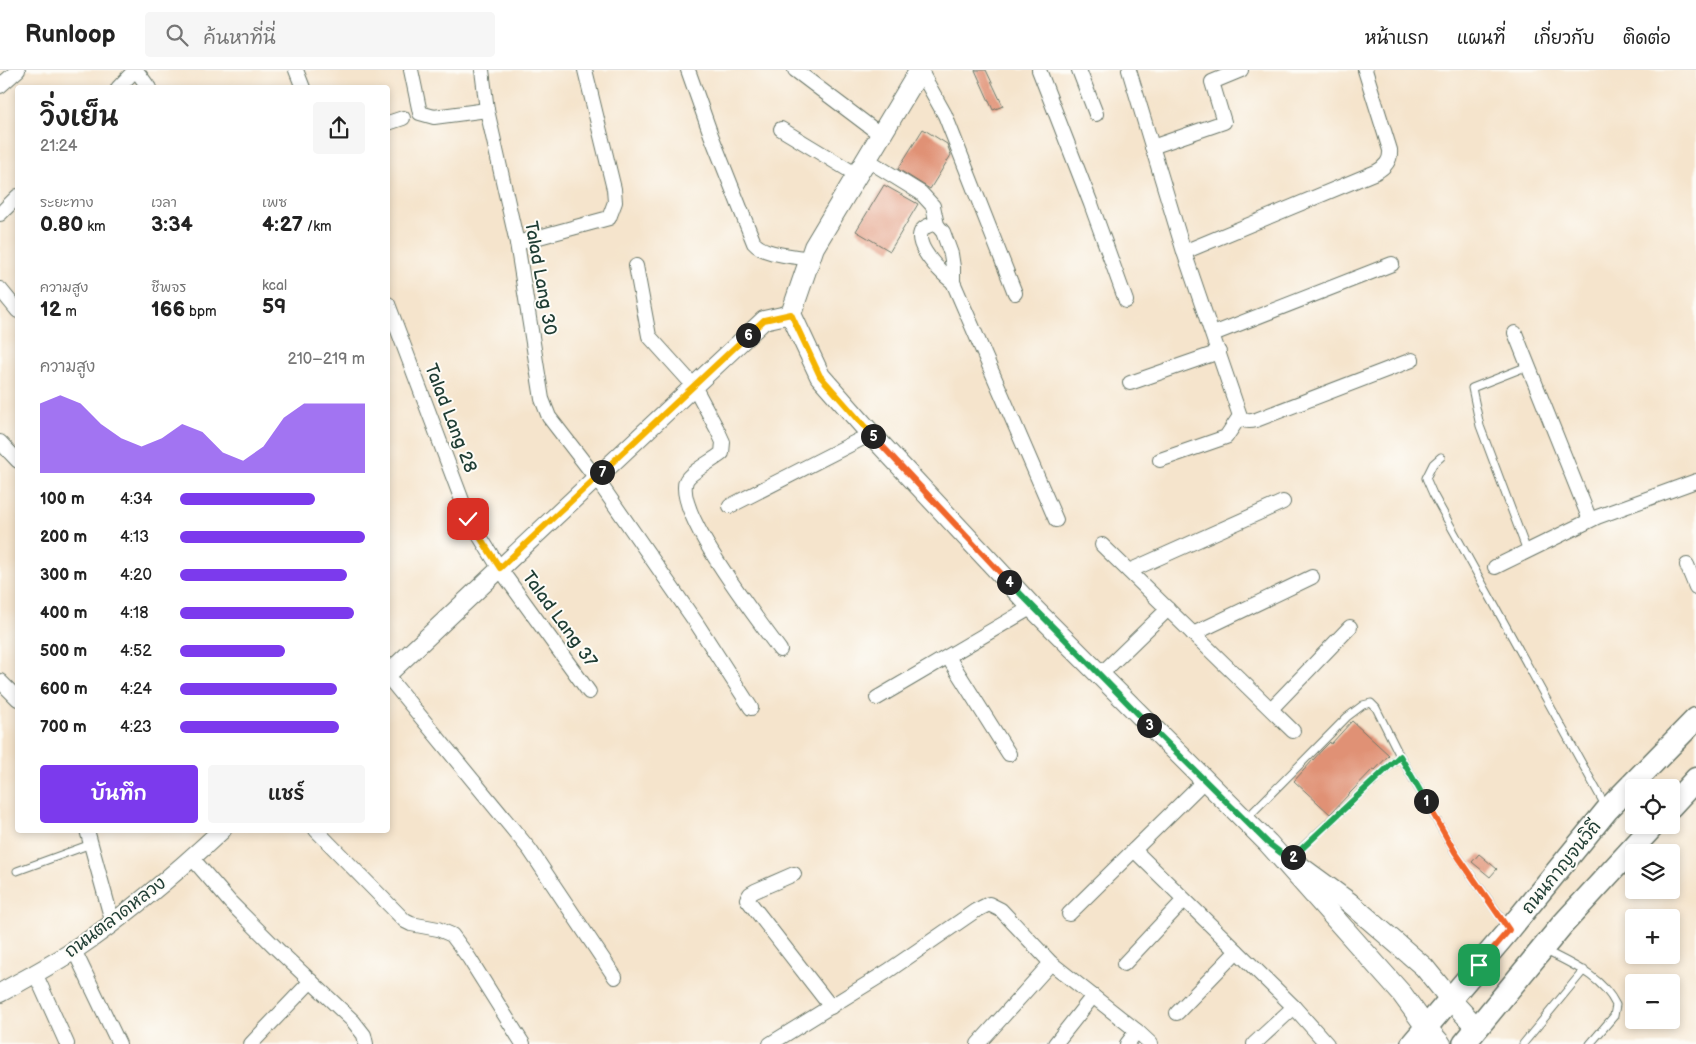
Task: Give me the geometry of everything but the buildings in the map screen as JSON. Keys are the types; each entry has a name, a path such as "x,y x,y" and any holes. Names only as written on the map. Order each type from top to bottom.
{"main road":[{"path":"920,70 814,247 791,314 820,376 871,434 1032,607 1268,843 1402,994 1419,1036 1441,1044"},
{"name":"ถนนกาญจนวิถี","path":"1419,1036 1608,810 1696,719"},
{"path":"1680,796 1696,779"},
{"name":"ถนนกาญจนวิถี","path":"1471,1036 1541,949 1646,834"},
{"path":"1268,843 1350,903 1424,967 1450,999 1471,1036"}],"street":[{"path":"0,86 18,70"},
{"path":"121,85 135,70 146,85"},
{"path":"296,70 302,85"},
{"path":"411,70 420,114 434,117 487,110"},
{"name":"Talad Lang 30","path":"482,70 487,110 517,243 542,399 549,417 596,478 697,624 751,708"},
{"path":"517,243 609,218 615,202 614,189 586,70"},
{"path":"688,70 711,135 754,243 767,251 810,259"},
{"path":"795,70 881,135"},
{"path":"920,70 945,115 1016,293"},
{"path":"1039,70 1126,301"},
{"path":"1079,70 1096,114"},
{"path":"1128,70 1184,252 1240,416 1243,420 1249,422 1256,420 1412,360"},
{"path":"1152,147 1224,122 1212,82 1241,70"},
{"path":"1184,252 1376,172 1387,164 1390,150 1365,70"},
{"path":"390,123 404,118"},
{"path":"781,129 926,198 933,206 937,225 943,232 951,254 953,282 1056,520"},
{"path":"0,214 15,199"},
{"path":"937,225 925,227 919,234 919,240 938,268 953,282"},
{"path":"1213,334 1392,264"},
{"path":"636,266 649,336 694,386 717,429 724,448 722,453 716,458 688,477 685,483 687,503 692,517 716,560 780,650"},
{"path":"0,289 15,307"},
{"name":"Talad Lang 28","path":"390,309 468,519 500,568"},
{"path":"390,674 764,320 791,314"},
{"path":"1515,333 1590,520"},
{"path":"1130,383 1218,352"},
{"path":"1160,460 1226,438 1240,416"},
{"path":"730,506 871,434"},
{"path":"0,442 15,458"},
{"path":"1495,566 1590,520 1696,481"},
{"path":"1129,571 1283,502"},
{"path":"1102,545 1294,731"},
{"path":"1687,565 1696,587"},
{"name":"Talad Lang 37","path":"500,568 589,692"},
{"path":"1193,634 1312,578"},
{"path":"877,698 1032,607"},
{"path":"1100,676 1168,609"},
{"path":"1271,709 1350,627"},
{"path":"948,657 1009,754"},
{"path":"390,678 530,850 615,977"},
{"path":"0,681 15,696"},
{"path":"1069,914 1205,780"},
{"path":"88,833 113,924"},
{"name":"ถนนตลาดหลวง","path":"0,993 74,950 113,924 219,833"},
{"path":"319,833 405,921 452,934 523,1044"},
{"path":"1134,850 1294,1008 1327,1044"},
{"path":"192,858 230,902 353,1020 363,1041"},
{"path":"794,874 755,891 747,899 831,1007"},
{"path":"1124,964 1184,900"},
{"path":"770,1044 831,1007 988,904 1001,910 1051,962 1151,1044"},
{"path":"74,950 119,1044"},
{"path":"1177,1014 1237,951"},
{"path":"978,1044 1051,962"},
{"path":"35,973 67,1044"},
{"path":"251,1044 311,981"},
{"path":"1055,1044 1093,996"},
{"path":"1254,1044 1294,1008"},
{"path":"1127,1044 1137,1031"}],"lane":[{"path":"1527,551 1480,426 1472,388 1528,366"},
{"path":"1441,457 1433,464 1426,478 1433,494 1608,810"},
{"path":"1244,820 1347,717 1363,705 1371,703 1376,708 1400,756 1455,852 1509,930"},
{"path":"1290,860 1400,756"},
{"path":"17,871 91,844"},
{"path":"1541,949 1584,970 1606,989 1616,1004 1614,1016 1590,1044"},
{"path":"1523,1044 1584,970"}],"route":[{"path":"468,519 500,568 764,320 791,314 820,376 871,434 1032,607 1268,843 1290,860 1400,756 1455,852 1480,885 1509,930 1479,965"}]}
